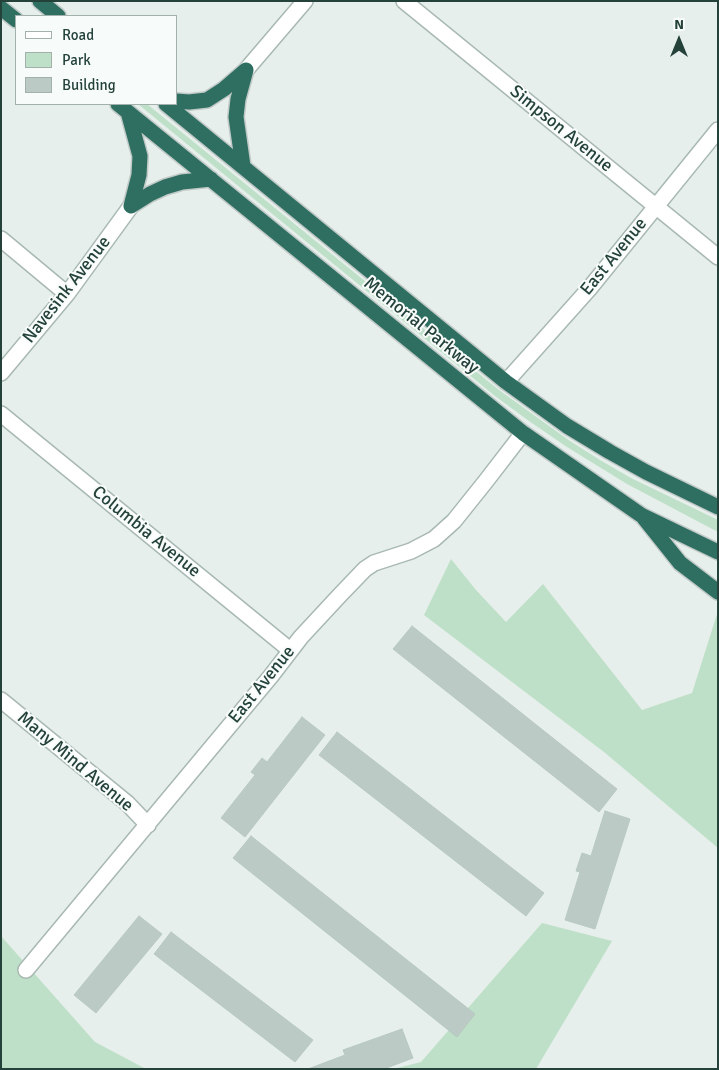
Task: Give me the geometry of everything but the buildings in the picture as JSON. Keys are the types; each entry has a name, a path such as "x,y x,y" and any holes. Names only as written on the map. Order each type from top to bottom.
{"highway":[{"path":"40,1 57,15"},
{"path":"1,8 15,19"},
{"path":"178,100 190,102 206,100 224,89 246,70"},
{"path":"243,166 236,117 238,99 246,70"},
{"name":"Memorial Parkway","path":"167,105 506,382 567,426 610,452 718,507"},
{"path":"123,108 140,156 139,175 131,206"},
{"name":"Memorial Parkway","path":"123,108 523,433 641,515 718,552"},
{"path":"131,206 165,187 182,182 211,180"},
{"path":"641,515 680,562 718,592"}],"street":[{"path":"246,70 305,1"},
{"name":"Simpson Avenue","path":"404,1 718,257"},
{"name":"East Avenue","path":"506,382 588,289 718,130"},
{"name":"Navesink Avenue","path":"1,373 67,294 131,206"},
{"path":"1,239 67,294"},
{"name":"Columbia Avenue","path":"1,414 290,650"},
{"name":"East Avenue","path":"26,970 271,676 290,650 365,569 374,563 411,551 434,539 454,521 523,433"},
{"name":"Many Mind Avenue","path":"1,700 127,803 148,825"}],"green space":[{"path":"139,105 148,105 499,390 600,460 631,478 718,520 718,532 627,484 567,447 495,396"},
{"path":"451,559 476,590 506,622 543,584 642,710 692,693 718,611 718,848 604,752 424,615"},
{"path":"542,923 612,941 536,1069 393,1069 421,1062"},
{"path":"1,936 95,1042 146,1069 1,1069"}]}
